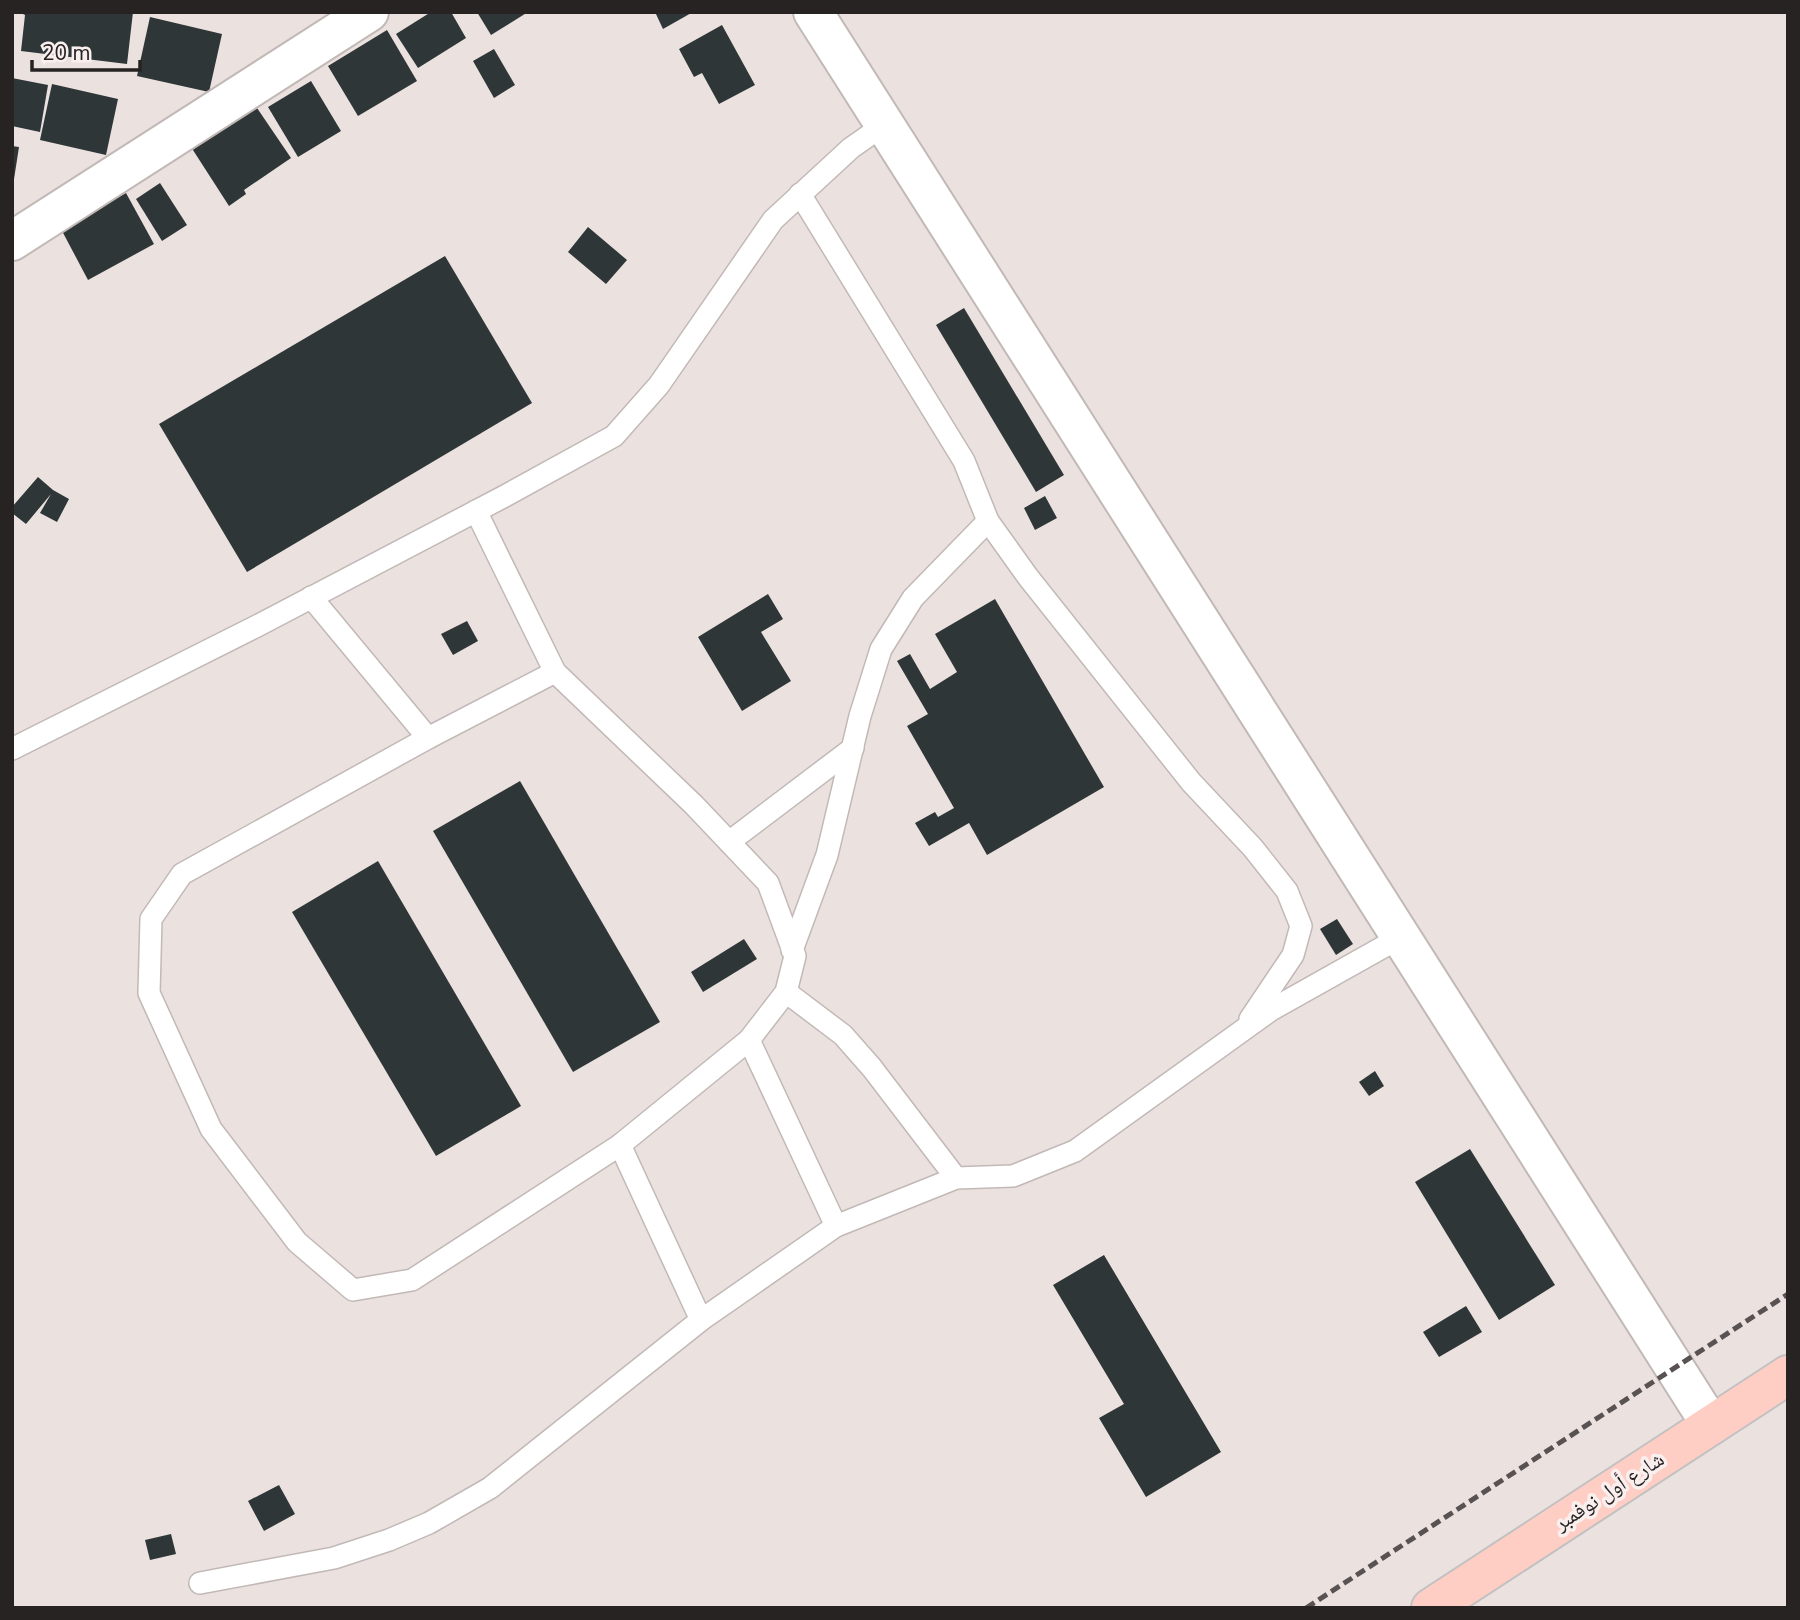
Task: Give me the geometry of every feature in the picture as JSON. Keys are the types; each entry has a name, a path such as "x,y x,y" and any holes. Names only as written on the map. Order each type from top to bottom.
{"main road":[{"name":"شارع أول نوفمبر","path":"1431,1608 1788,1375"}],"street":[{"path":"12,242 369,12"},
{"path":"813,12 1711,1425"}],"lane":[{"path":"12,749 311,597 614,436 659,385 773,220 851,148 884,125"},
{"path":"800,194 964,461 988,521 1028,577 1191,782 1253,848 1287,891 1301,926 1293,955 1242,1031"},
{"path":"476,511 555,672 694,806 768,883 795,956 786,992 749,1040 620,1144 412,1280 353,1290 297,1242 211,1129 149,993 151,919 182,874 428,738 555,672"},
{"path":"792,950 827,855 881,649 913,598 988,521"},
{"path":"311,597 428,738"},
{"path":"729,842 853,748"},
{"path":"200,1583 334,1558 390,1540 429,1523 490,1488 701,1320 836,1226 956,1178 1013,1176 1075,1151 1272,1010 1401,937"},
{"path":"786,992 843,1035 872,1068 956,1178"},
{"path":"749,1040 836,1226"},
{"path":"620,1144 701,1320"}],"building":[{"path":"19,12 133,12 127,64 21,51 25,15"},
{"path":"431,12 451,12 466,38 418,68 396,34"},
{"path":"477,12 528,12 491,35"},
{"path":"655,12 693,12 663,29"},
{"path":"150,17 222,34 209,92 137,76"},
{"path":"722,25 755,85 719,104 702,73 694,77 679,49"},
{"path":"387,30 417,81 358,116 328,66"},
{"path":"494,49 515,85 494,98 473,61"},
{"path":"12,78 48,85 40,132 12,126"},
{"path":"311,81 341,131 298,157 268,107"},
{"path":"52,84 118,99 106,155 40,140"},
{"path":"255,105 291,158 244,190 246,194 229,206 191,147"},
{"path":"12,146 19,147 14,179 12,179"},
{"path":"160,183 187,225 162,241 136,199"},
{"path":"126,193 154,244 88,280 61,229"},
{"path":"588,227 627,260 606,284 568,252"},
{"path":"445,256 532,403 247,572 159,424"},
{"path":"964,308 1064,475 1036,492 936,325"},
{"path":"38,477 69,499 57,522 40,513 51,494 26,524 12,513 12,507"},
{"path":"1045,496 1057,518 1035,530 1024,508"},
{"path":"768,594 783,619 761,632 791,681 742,711 698,637"},
{"path":"995,599 1104,787 987,855 969,823 929,846 915,823 935,812 938,817 954,808 907,726 928,714 897,661 910,654 930,689 957,672 935,634"},
{"path":"467,621 478,641 453,655 441,634"},
{"path":"520,781 660,1022 573,1072 433,831"},
{"path":"378,861 521,1106 436,1156 292,912"},
{"path":"1337,919 1353,944 1336,955 1320,929"},
{"path":"744,939 757,959 703,992 691,972"},
{"path":"1375,1071 1384,1086 1369,1096 1359,1082"},
{"path":"1470,1149 1555,1285 1499,1320 1415,1182"},
{"path":"1104,1255 1221,1452 1146,1497 1099,1418 1124,1404 1053,1285"},
{"path":"1466,1306 1482,1332 1439,1357 1423,1332"},
{"path":"279,1485 295,1514 264,1531 248,1501"},
{"path":"171,1534 176,1554 150,1560 145,1540"}],"railway":[{"path":"1306,1608 1788,1294"}]}
